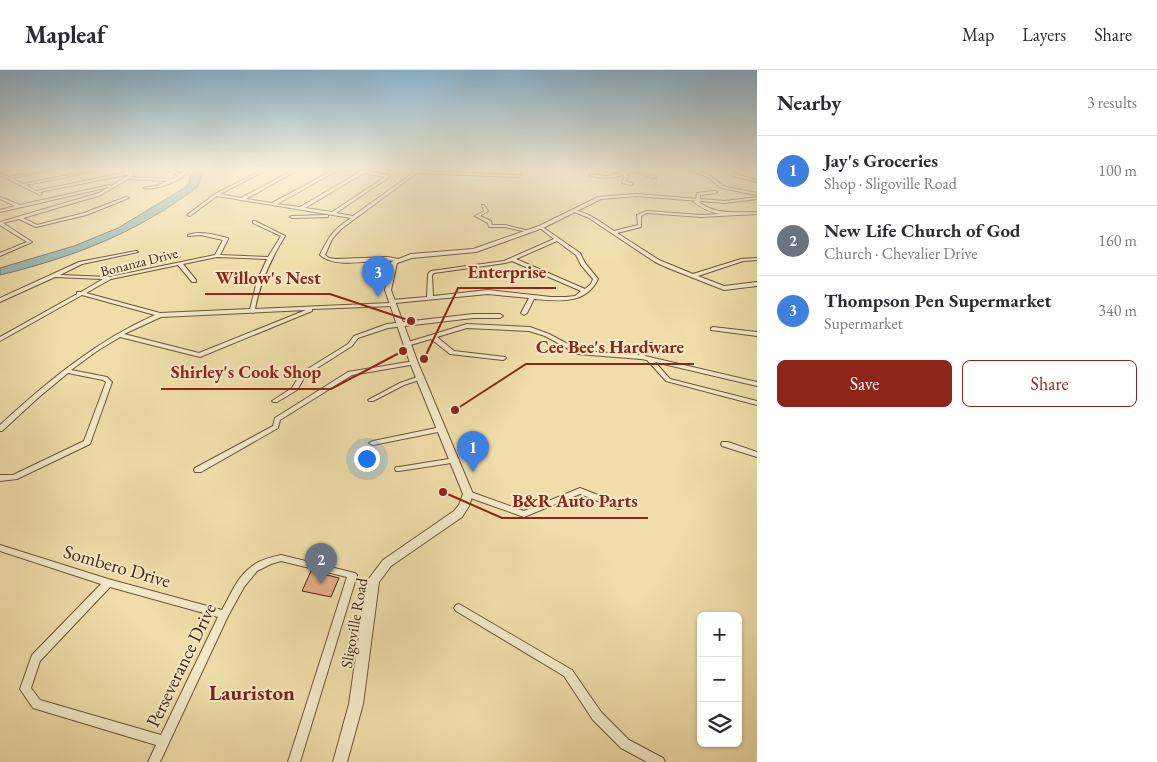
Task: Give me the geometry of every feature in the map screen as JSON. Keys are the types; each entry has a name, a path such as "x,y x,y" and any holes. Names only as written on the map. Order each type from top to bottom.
{"street":[{"path":"4,200 18,206"},
{"path":"0,211 44,200"},
{"path":"0,223 79,200"},
{"path":"20,218 36,226 85,214 121,200"},
{"path":"189,215 209,200"},
{"path":"250,200 353,217"},
{"path":"273,204 280,200"},
{"path":"302,208 315,200"},
{"path":"292,217 334,214 355,200"},
{"path":"375,200 334,233 322,255 323,258 334,261 386,258 396,260 411,256 474,251 541,227 594,200"},
{"path":"687,200 733,202 743,200"},
{"path":"696,201 708,209 734,214"},
{"path":"483,206 486,211 477,216 490,222 490,226 505,226 527,231"},
{"path":"574,211 590,217 657,261 693,276 724,288 757,284"},
{"path":"614,232 627,231 640,226 639,215 647,212 701,216 757,213"},
{"path":"252,311 254,293 269,258 283,236 254,222"},
{"path":"0,223 30,242 0,255"},
{"path":"79,293 160,315 392,303 488,292 566,299 577,297 593,285 596,279 582,264 578,254 541,227"},
{"path":"190,235 201,234 224,237 226,242 218,256"},
{"path":"430,298 430,274 433,272 512,259 557,239"},
{"path":"0,300 81,262 136,252"},
{"name":"Bonanza Drive","path":"0,339 79,293 109,278 179,262 218,256 269,258"},
{"path":"512,259 585,291"},
{"path":"693,276 743,260 757,259"},
{"path":"396,260 393,264 388,290 414,363 468,494 524,514 580,491 618,506"},
{"path":"179,262 194,281"},
{"path":"54,276 109,278"},
{"path":"524,312 532,297"},
{"path":"120,334 200,355 315,308"},
{"path":"0,429 66,371 120,334 160,315"},
{"path":"275,401 295,389 303,374 350,345 356,337 386,326 401,326 473,316 500,316"},
{"path":"408,344 467,326 530,329 547,334 580,353 641,358 757,384"},
{"path":"713,329 757,334"},
{"path":"432,336 452,353 503,358"},
{"path":"641,358 650,344"},
{"path":"650,360 668,380 757,403"},
{"path":"198,470 276,427 277,418 350,373 414,363"},
{"path":"0,478 14,477 87,442 110,382 105,378 66,371"},
{"path":"371,400 402,384 420,378"},
{"path":"373,443 441,429"},
{"path":"725,444 757,456"},
{"path":"399,469 455,460"},
{"name":"Sligoville Road","path":"340,762 356,704 372,581 387,563 458,514 464,506 468,494"},
{"name":"Sombero Drive","path":"0,548 108,583 224,615"},
{"name":"Perseverance Drive","path":"154,762 224,615 241,584 254,569 268,560 280,558 352,575 294,762"},
{"path":"108,583 36,658 25,689 37,704 164,742"},
{"path":"459,608 568,673 598,716 625,744 659,762"}],"water":[{"path":"164,200 178,200 153,217 104,241 53,260 0,275 0,268 74,246 118,228"}],"building":[{"path":"311,571 339,578 331,597 302,591"}],"place":[{"name":"Thompson Pen Supermarket","path":"378,297"},
{"name":"Willow's Nest","path":"411,321"},
{"name":"Shirley's Cook Shop","path":"403,351"},
{"name":"Enterprise","path":"424,359"},
{"name":"Cee Bee's Hardware","path":"455,410"},
{"name":"Jay's Groceries","path":"473,472"},
{"name":"B&R Auto Parts","path":"443,492"},
{"name":"New Life Church of God","path":"321,584"}],"district":[{"name":"Lauriston","path":"252,692"}]}
